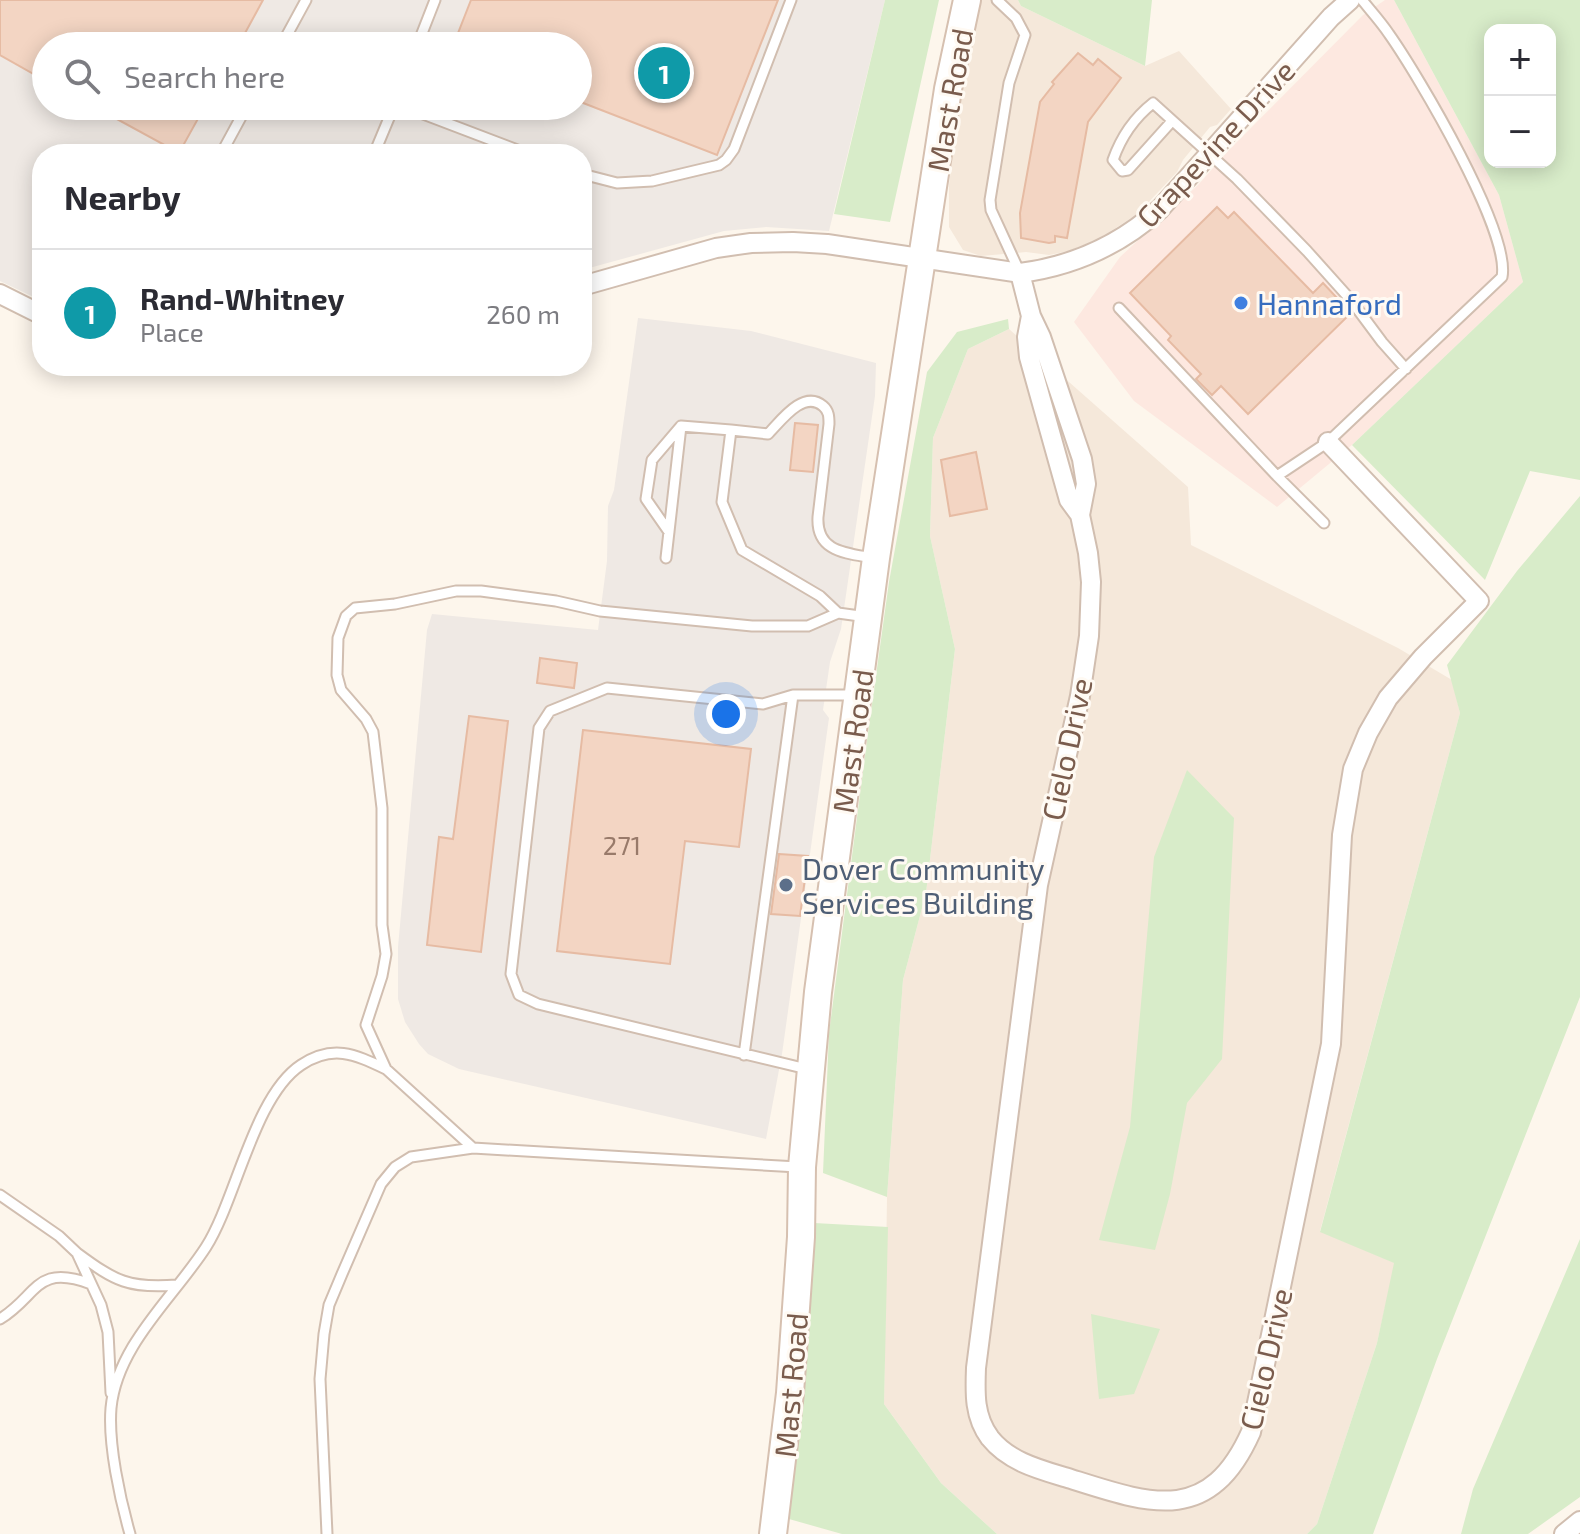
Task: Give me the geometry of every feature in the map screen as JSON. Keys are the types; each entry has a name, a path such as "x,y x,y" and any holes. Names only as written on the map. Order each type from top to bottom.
{"street":[{"name":"Mast Road","path":"773,1534 790,1393 810,1070 876,558 948,89 967,0"},
{"name":"Grapevine Drive","path":"592,283 680,257 751,243 827,244 1020,273 1041,270 1096,253 1132,233 1160,209 1331,17 1350,0"},
{"name":"Cielo Drive","path":"1020,273 1031,316 1027,337 1029,357 1069,500 1080,515 1091,582 1089,636 1080,696 1049,829 1032,928 976,1368 976,1407 990,1437 1016,1460 1124,1496 1156,1502 1204,1491 1230,1469 1241,1454 1256,1413 1330,1055 1336,991 1342,835 1353,769 1368,733 1388,698 1423,657 1479,601 1328,442"},
{"path":"0,294 32,310"},
{"path":"1564,1534 1580,1521"}],"lane":[{"path":"289,32 306,0"},
{"path":"422,32 435,0"},
{"path":"592,177 632,184 707,168 726,160 734,149 791,0"},
{"path":"997,0 1016,18 1025,35 1009,83 990,200 991,210 1020,273"},
{"path":"1277,476 1328,442 1502,277 1504,267 1490,220 1441,122 1388,33 1362,0"},
{"path":"1172,121 1128,170 1122,171 1116,167 1113,160 1117,149 1142,111 1153,103 1210,153 1339,286 1406,369"},
{"path":"226,144 239,120"},
{"path":"378,144 388,120"},
{"path":"439,120 502,144"},
{"path":"1119,308 1324,523"},
{"path":"681,426 768,434 800,403 811,401 823,406 829,424 819,532 826,545 837,552 876,558"},
{"path":"669,532 646,499 652,460 681,426"},
{"path":"666,558 681,426"},
{"path":"731,430 722,502 742,550 820,596 838,613"},
{"path":"386,1069 366,1025 386,954 382,925 379,779 373,732 341,690 337,675 338,638 346,616 355,608 395,604 456,591 481,591 556,601 600,611 752,626 808,626 838,613 868,617"},
{"path":"810,1070 538,1004 519,995 511,974 539,728 550,711 607,688 763,704 793,695 858,695"},
{"path":"744,1055 793,695"},
{"path":"111,1408 118,1381 132,1350 153,1315 205,1248 271,1101 287,1077 300,1066 337,1052 355,1054 386,1069 473,1148"},
{"path":"327,1534 320,1379 329,1305 381,1184 395,1167 411,1157 473,1148 802,1167"},
{"path":"0,1195 113,1277 132,1286 177,1285"},
{"path":"77,1253 101,1305 108,1332 115,1461 130,1534"},
{"path":"0,1319 26,1294 51,1278 64,1276 91,1284"}],"shaded area":[{"path":"0,0 885,0 829,231 766,227 724,231 592,267 592,144 32,144 32,296 0,281"},
{"path":"981,0 1018,0 1021,6 1145,66 1179,51 1231,109 1217,125 1210,127 1177,172 1145,206 1100,238 1069,251 1049,255 1026,252 981,256 963,250 949,227 949,185 961,85"},
{"path":"1385,0 1394,0 1499,195 1523,282 1352,445 1277,507 1134,401 1074,322 1120,257 1198,185 1363,15"},
{"path":"638,318 751,331 876,363 875,396 841,629 830,662 823,710 829,718 782,1054 766,1139 459,1069 428,1054 419,1044 405,1022 398,999 398,947 427,630 432,614 598,630 607,561 608,506 614,490"},
{"path":"1009,329 1188,487 1191,545 1398,648 1452,680 1460,713 1320,1231 1395,1263 1377,1343 1317,1524 1307,1534 997,1534 941,1483 884,1404 887,1197 903,980 926,893 955,649 930,536 933,438 968,349"}],"green space":[{"path":"885,0 939,0 890,222 834,214"},
{"path":"1018,0 1152,0 1145,66 1021,6"},
{"path":"1394,0 1580,0 1580,480 1530,471 1485,580 1352,445 1523,282 1499,195 1484,168 1556,168 1556,24 1484,24 1484,167"},
{"path":"1008,319 1009,329 968,349 933,438 930,536 955,649 926,893 903,980 887,1197 823,1173 829,1033 868,733 889,582 927,372 957,332"},
{"path":"1580,496 1580,997 1437,1359 1373,1534 1307,1534 1317,1524 1377,1343 1394,1263 1320,1232 1460,713 1447,665 1517,571"},
{"path":"1187,770 1234,818 1222,1059 1187,1103 1170,1194 1155,1250 1099,1240 1130,1127 1154,857"},
{"path":"814,1223 888,1227 884,1404 941,1483 997,1534 842,1534 789,1519"},
{"path":"1580,1239 1580,1497 1528,1534 1461,1534 1473,1489"},
{"path":"1091,1314 1160,1329 1134,1394 1099,1399"}],"building":[{"path":"0,0 263,0 246,32 32,32 32,73 0,55"},
{"path":"471,0 778,0 717,155 592,106 592,32 458,32"},
{"path":"1078,53 1093,65 1098,59 1121,78 1088,122 1067,238 1055,236 1055,242 1049,243 1021,238 1020,213 1040,102 1054,84 1052,82"},
{"path":"119,120 197,120 184,144 163,144"},
{"name":"Hannaford","path":"1217,207 1228,218 1234,212 1313,293 1323,283 1351,313 1248,414 1221,386 1212,395 1196,379 1201,374 1168,340 1171,336 1130,293"},
{"path":"795,423 818,425 813,472 790,470"},
{"path":"976,452 987,509 950,516 941,460"},
{"path":"540,658 577,663 574,688 537,683"},
{"path":"469,716 508,721 481,952 427,945 439,837 453,839"},
{"path":"583,730 751,749 739,847 685,841 670,964 557,951"},
{"name":"Dover Community Services Building","path":"779,854 808,856 800,916 771,914"}],"place":[{"name":"Rand-Whitney","path":"664,73"},
{"name":"Hannaford","path":"1241,303"},
{"name":"Dover Community Services Building","path":"786,885"}]}
